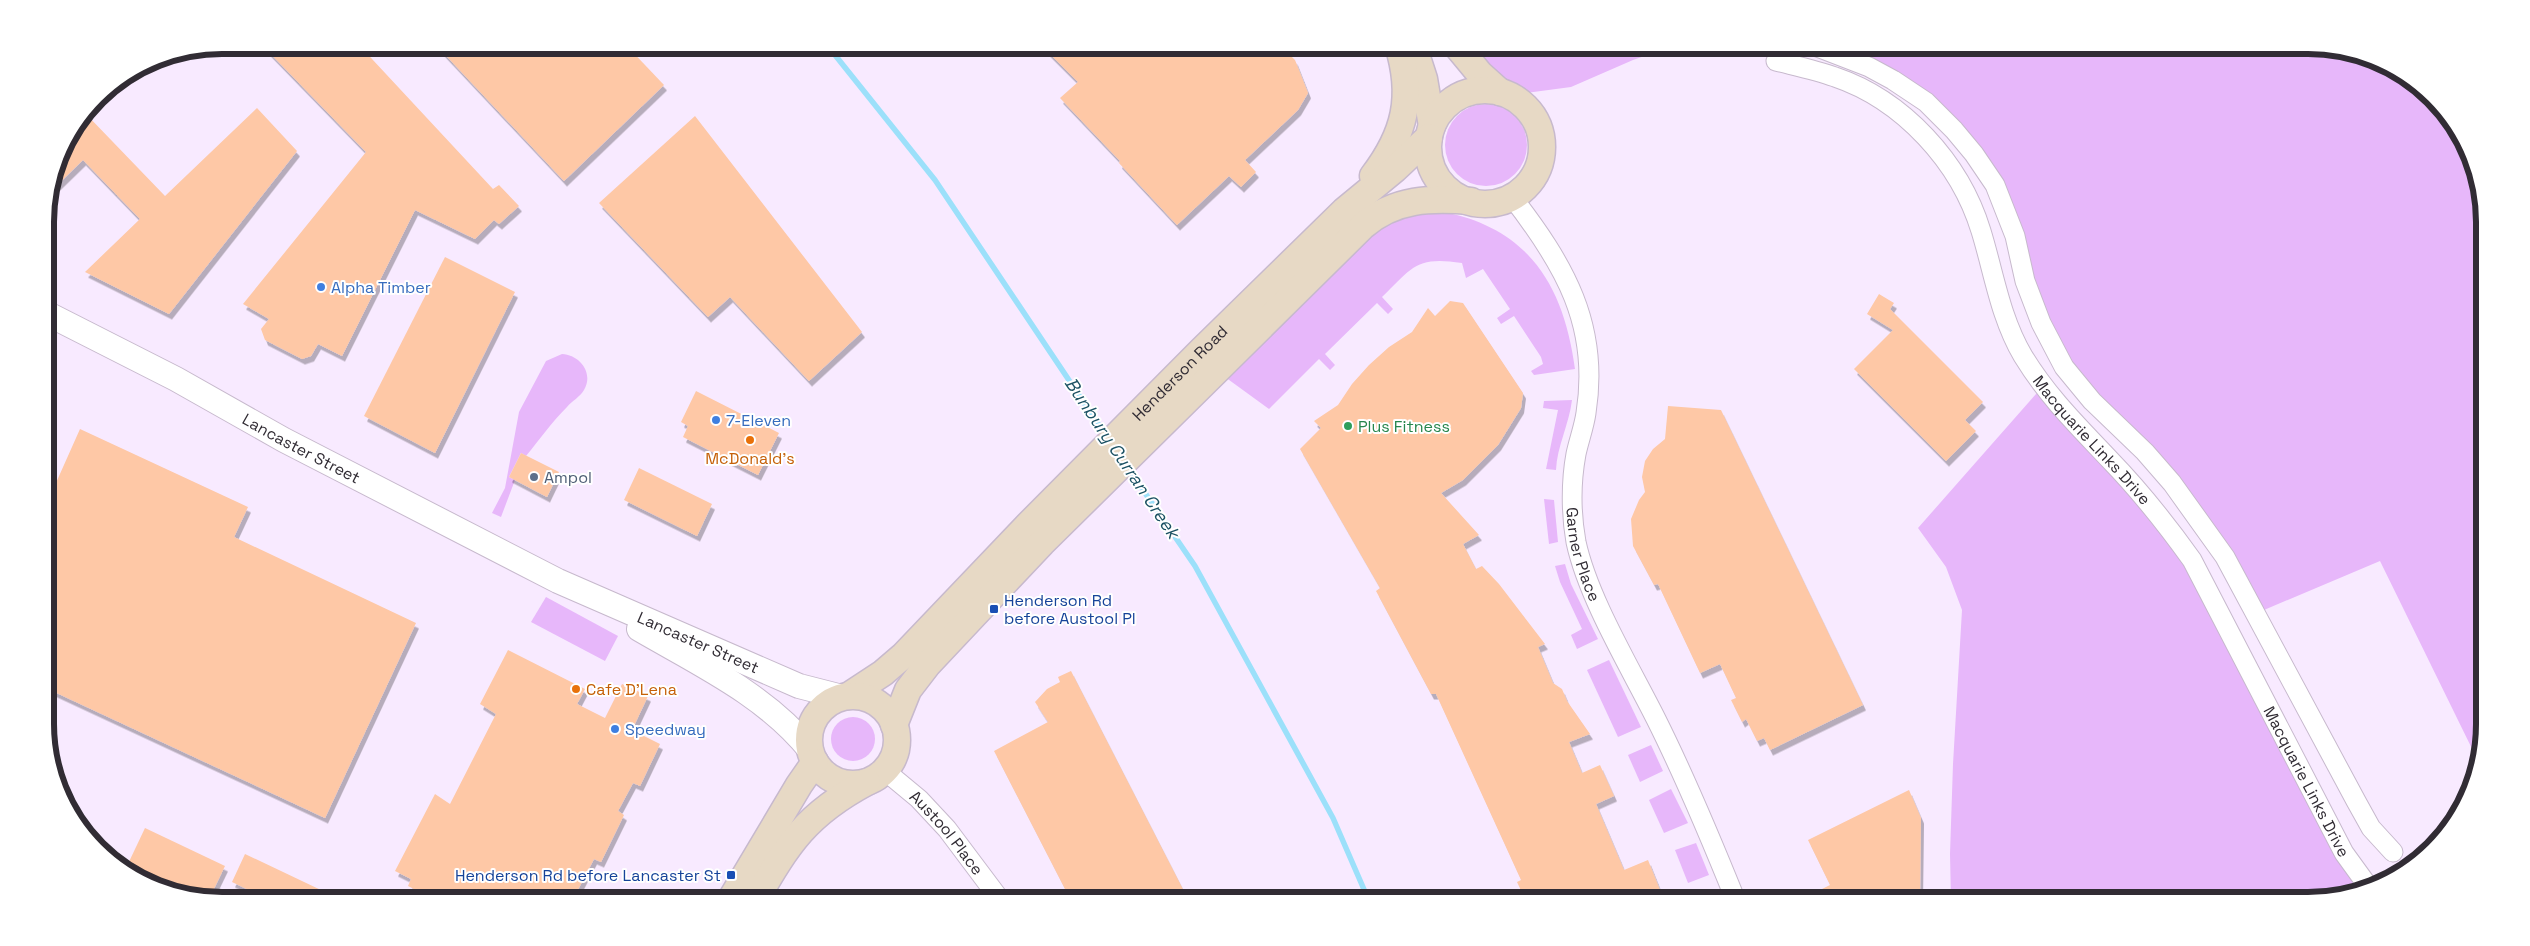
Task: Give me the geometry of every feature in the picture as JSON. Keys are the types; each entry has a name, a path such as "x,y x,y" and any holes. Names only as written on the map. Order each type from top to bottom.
{"main road":[{"path":"1344,211 1385,161 1404,119 1406,97 1405,71 1400,54"},
{"path":"1416,54 1424,79 1430,132 1430,158 1437,177 1452,192 1470,202 1492,203 1512,197 1524,187 1534,175 1538,166 1542,145 1537,125 1529,112 1518,101 1500,92 1480,74 1463,54"},
{"path":"1430,132 1443,108 1460,96 1479,90 1500,92"},
{"name":"Henderson Road","path":"845,696 883,673 1036,534 1208,362 1344,211 1395,169 1430,132"},
{"name":"Henderson Road","path":"1208,362 1373,217 1404,203 1432,199 1470,202"},
{"name":"Henderson Road","path":"894,725 908,690 918,674 1036,534"},
{"path":"760,892 776,864 812,818 830,804 877,775 892,760 896,749 897,737 894,725 879,704 861,696 845,696 829,702 815,717 809,736 813,756 823,772 839,782 852,784 877,775"},
{"path":"735,892 799,785 813,756"}],"street":[{"name":"Macquarie Links Drive","path":"1835,54 1869,67 1894,80 1926,102 1954,130 1974,154 1995,185 2014,236 2025,281 2041,323 2064,367 2092,401 2145,452 2207,530 2226,558 2371,828 2393,852"},
{"name":"Macquarie Links Drive","path":"1776,61 1836,77 1866,91 1894,108 1918,129 1943,157 1964,192 1980,228 2007,324 2023,355 2045,389 2073,423 2161,516 2192,560 2344,853 2365,882"},
{"name":"Garner Place","path":"1512,197 1531,222 1565,277 1579,308 1588,342 1590,378 1586,414 1576,456 1572,495 1576,542 1590,584 1610,629 1689,786 1732,892"},
{"name":"Lancaster Street","path":"54,317 176,379 284,440 558,581 760,701 781,717 813,756"},
{"name":"Lancaster Street","path":"558,581 799,686 845,696"},
{"name":"Austool Place","path":"877,775 919,799 947,830 994,892"}],"shaded area":[{"path":"1466,54 1650,54 1571,87 1510,95"},
{"path":"1830,54 2330,55 2362,63 2383,71 2411,88 2442,119 2463,157 2471,178 2475,200 2476,725 2474,752 2380,561 2264,610 2225,557 2073,378 1996,188 1926,102"},
{"path":"1478,104 1494,104 1509,111 1520,122 1527,137 1524,161 1515,174 1494,186 1478,186 1463,179 1452,168 1445,153 1445,137 1452,122 1463,111"},
{"path":"1444,212 1474,220 1499,232 1520,248 1538,266 1562,312 1570,339 1575,369 1534,375 1531,371 1543,364 1541,357 1514,316 1501,324 1497,318 1510,309 1483,269 1466,278 1462,263 1434,261 1416,266 1382,297 1393,309 1388,314 1377,303 1325,354 1335,365 1330,370 1319,359 1269,409 1225,377 1376,229 1410,213"},
{"path":"562,354 569,355 580,361 586,371 587,384 584,390 556,419 526,456 521,453 509,477 515,480 501,517 492,513 505,488 519,412 546,361"},
{"path":"2044,385 2201,573 2340,846 2368,881 2352,887 2320,892 1951,892 1953,764 1962,610 1946,567 1918,528"},
{"path":"1572,400 1558,452 1556,470 1546,469 1558,410 1543,408 1544,401"},
{"path":"1544,499 1554,500 1558,542 1549,544"},
{"path":"1565,564 1571,584 1598,639 1577,649 1571,635 1582,629 1560,582 1555,566"},
{"path":"546,597 618,636 605,661 531,622"},
{"path":"1609,660 1641,727 1618,737 1587,670"},
{"path":"857,717 869,723 874,730 874,748 869,755 862,760 849,761 841,758 834,751 831,735 834,727 841,720"},
{"path":"1651,745 1663,771 1640,782 1628,755"},
{"path":"1671,789 1688,823 1664,833 1649,800"},
{"path":"1696,843 1709,875 1688,883 1675,850"}],"building":[{"path":"271,54 367,54 493,189 499,185 519,206 499,224 494,220 475,239 415,210 342,356 318,344 311,356 302,359 265,340 261,329 269,319 243,304 366,152"},
{"path":"444,54 635,54 664,85 564,181"},
{"path":"1050,54 1289,54 1295,60 1308,93 1298,110 1245,160 1256,172 1241,187 1229,176 1177,225 1060,98 1078,82"},
{"path":"257,108 297,151 169,314 85,272 140,219 83,160 58,184 67,157 76,138 89,118 165,196"},
{"path":"695,116 862,332 809,381 730,297 708,317 599,203"},
{"path":"445,257 515,292 435,453 364,416"},
{"path":"1879,294 1894,303 1890,309 1983,402 1965,420 1976,431 1946,461 1854,369 1893,330 1867,314"},
{"path":"1450,301 1463,303 1523,393 1521,408 1498,445 1463,480 1441,493 1479,535 1463,544 1476,569 1482,566 1499,584 1545,644 1538,647 1553,683 1562,689 1567,701 1590,734 1569,742 1582,773 1600,765 1614,796 1596,804 1624,870 1648,860 1661,892 1522,892 1517,882 1521,880 1436,694 1431,694 1376,591 1380,588 1300,449 1321,428 1314,421 1338,405 1352,384 1369,365 1389,347 1412,332 1428,308 1435,316"},
{"path":"696,391 779,433 758,475 683,437 688,426 681,422"},
{"path":"1668,406 1721,410 1863,705 1770,750 1764,738 1757,741 1746,719 1742,722 1731,700 1736,698 1720,664 1700,673 1658,584 1654,585 1633,546 1631,519 1639,500 1645,492 1642,477 1645,461 1653,449 1665,439"},
{"path":"80,429 248,507 234,537 416,623 325,818 54,692 54,487"},
{"path":"521,453 559,472 547,497 509,477"},
{"path":"639,468 712,504 697,536 624,500"},
{"path":"508,650 585,689 577,704 605,718 622,684 648,696 632,730 660,744 640,786 633,783 618,811 624,815 601,862 594,859 577,892 420,892 408,886 411,879 395,871 435,794 450,804 496,714 480,704"},
{"path":"1071,671 1184,892 1062,891 1065,889 994,751 1048,722 1035,702 1047,689 1060,682 1058,677"},
{"path":"1909,790 1921,818 1920,892 1823,892 1822,889 1830,885 1808,840"},
{"path":"145,828 225,866 213,892 178,887 147,875 128,864"},
{"path":"245,854 325,892 253,892 232,882"}],"waterway":[{"name":"Bunbury Curran Creek","path":"834,54 935,180 1107,437"},
{"name":"Bunbury Curran Creek","path":"1128,468 1195,566 1333,818 1365,892"}],"place":[{"name":"Alpha Timber","path":"321,287"},
{"name":"7-Eleven","path":"716,420"},
{"name":"Plus Fitness","path":"1348,426"},
{"name":"McDonald's","path":"750,440"},
{"name":"Ampol","path":"534,477"},
{"name":"Henderson Rd before Austool Pl","path":"994,609"},
{"name":"Cafe D'Lena","path":"576,689"},
{"name":"Speedway","path":"615,729"},
{"name":"Henderson Rd before Lancaster St","path":"731,875"}]}
